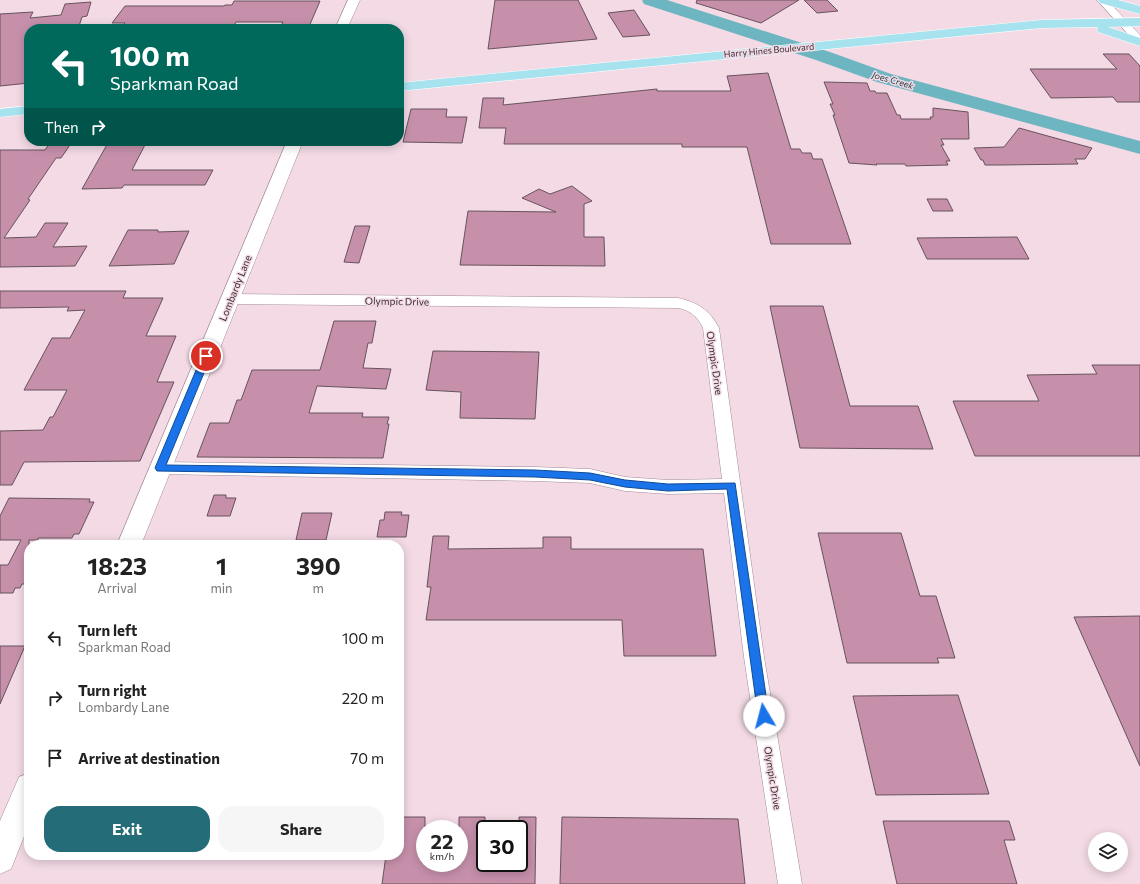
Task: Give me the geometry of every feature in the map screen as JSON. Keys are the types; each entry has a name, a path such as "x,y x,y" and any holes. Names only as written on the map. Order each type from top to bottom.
{"main road":[{"path":"344,24 354,0"},
{"path":"1103,0 1140,12"},
{"path":"1083,11 1112,31 1140,41"},
{"name":"Harry Hines Boulevard","path":"404,86 617,59 742,45 801,36 1014,26 1083,11 1140,22"},
{"name":"Harry Hines Boulevard","path":"1118,18 1140,12"},
{"name":"Harry Hines Boulevard","path":"742,45 770,50 828,44 899,32"},
{"name":"Harry Hines Boulevard","path":"404,75 617,59"},
{"path":"0,113 24,111"},
{"path":"0,125 24,123"},
{"name":"Lombardy Lane","path":"130,540 293,146"},
{"path":"0,858 8,816 24,794"}],"street":[{"path":"1103,0 1140,41"},
{"name":"Olympic Drive","path":"230,299 678,303 689,305 699,310 711,328 754,657 790,884"},
{"path":"160,468 535,474 590,476 625,484 668,487 731,486"}],"building":[{"path":"495,0 578,0 597,39 488,49"},
{"path":"697,0 799,0 761,23 696,3"},
{"path":"804,0 827,0 838,11 817,13"},
{"path":"234,1 320,1 310,24 282,24 283,22 236,22 235,24 112,23 125,6 232,5"},
{"path":"91,2 87,16 82,17 80,24 24,24 24,84 0,86 0,14 33,12 30,18 61,15 65,4"},
{"path":"634,10 650,35 623,37 608,13"},
{"path":"1103,54 1129,54 1140,66 1140,102 1117,102 1113,97 1051,98 1030,69 1117,69"},
{"path":"768,73 791,149 800,149 802,153 811,153 813,159 822,159 851,244 771,244 747,147 682,147 682,144 504,144 506,128 479,128 483,98 504,98 503,105 657,89 657,91 731,91 727,76"},
{"path":"824,82 867,83 870,91 875,91 876,93 887,93 897,115 900,115 901,119 931,119 930,117 933,117 933,108 968,112 969,139 941,139 944,145 941,145 950,161 946,161 948,165 906,166 905,164 876,164 877,165 849,163 833,115 835,115 830,104 833,104"},
{"path":"411,109 447,109 446,117 467,117 462,143 404,142"},
{"path":"1019,128 1092,148 1085,159 1075,159 1078,164 985,165 974,148 1004,147"},
{"path":"48,146 69,146 61,158 56,158 4,238 36,237 45,223 68,223 53,247 87,246 75,266 0,267 0,150 45,150"},
{"path":"106,146 144,146 132,170 213,170 205,185 124,185 122,188 82,189"},
{"path":"572,186 592,201 584,204 584,237 604,237 605,266 460,265 468,211 556,212 522,198 539,189 550,194"},
{"path":"927,199 947,199 953,211 933,211"},
{"path":"355,226 370,226 359,263 344,262"},
{"path":"128,230 158,230 158,232 189,231 174,264 109,266"},
{"path":"1017,237 1029,259 927,259 917,238"},
{"path":"0,291 126,291 123,298 163,298 146,336 176,336 157,382 174,382 140,461 24,462 12,485 0,485 0,431 43,430 50,417 53,417 67,390 24,390 52,338 70,338 85,310 67,311 69,307 0,308"},
{"path":"770,306 823,306 850,406 918,406 933,449 800,448"},
{"path":"334,321 376,321 372,343 368,343 363,368 391,369 386,389 317,386 309,413 363,413 362,417 389,417 383,458 197,457 210,423 229,423 237,400 241,400 252,370 320,370"},
{"path":"433,351 539,352 535,419 460,418 461,392 426,390"},
{"path":"1092,365 1140,365 1140,456 975,456 953,401 1039,401 1027,375 1097,374"},
{"path":"214,495 226,495 226,498 236,498 230,516 207,516"},
{"path":"9,498 90,499 89,502 94,502 79,534 74,534 72,538 38,538 38,540 24,540 24,584 22,584 20,588 15,588 13,593 0,593 0,565 8,565 21,540 0,540 0,516"},
{"path":"385,512 402,512 401,515 409,515 406,537 377,537 380,520 384,520"},
{"path":"302,513 332,513 326,540 296,540"},
{"path":"818,533 901,533 920,596 936,596 955,658 937,658 939,663 847,663"},
{"path":"433,536 449,536 448,549 543,548 543,537 571,537 571,549 703,549 716,656 624,656 622,620 426,620 431,587 427,587"},
{"path":"1140,616 1140,766 1074,617"},
{"path":"0,646 24,646 24,648 0,704"},
{"path":"958,695 989,794 876,795 853,696"},
{"path":"404,817 425,817 425,820 416,820 416,872 468,872 468,820 459,820 459,817 485,817 485,820 476,820 476,872 528,872 528,820 519,820 519,817 536,817 535,884 382,884 385,860 404,860"},
{"path":"562,817 738,819 745,884 560,884"},
{"path":"883,821 1009,821 1015,840 1004,840 1017,884 897,884"}],"waterway":[{"name":"Joes Creek","path":"650,0 823,56 884,78 1140,148"}],"route":[{"path":"206,356 160,468 535,474 590,476 625,484 668,487 731,486 754,657 764,716"}]}
